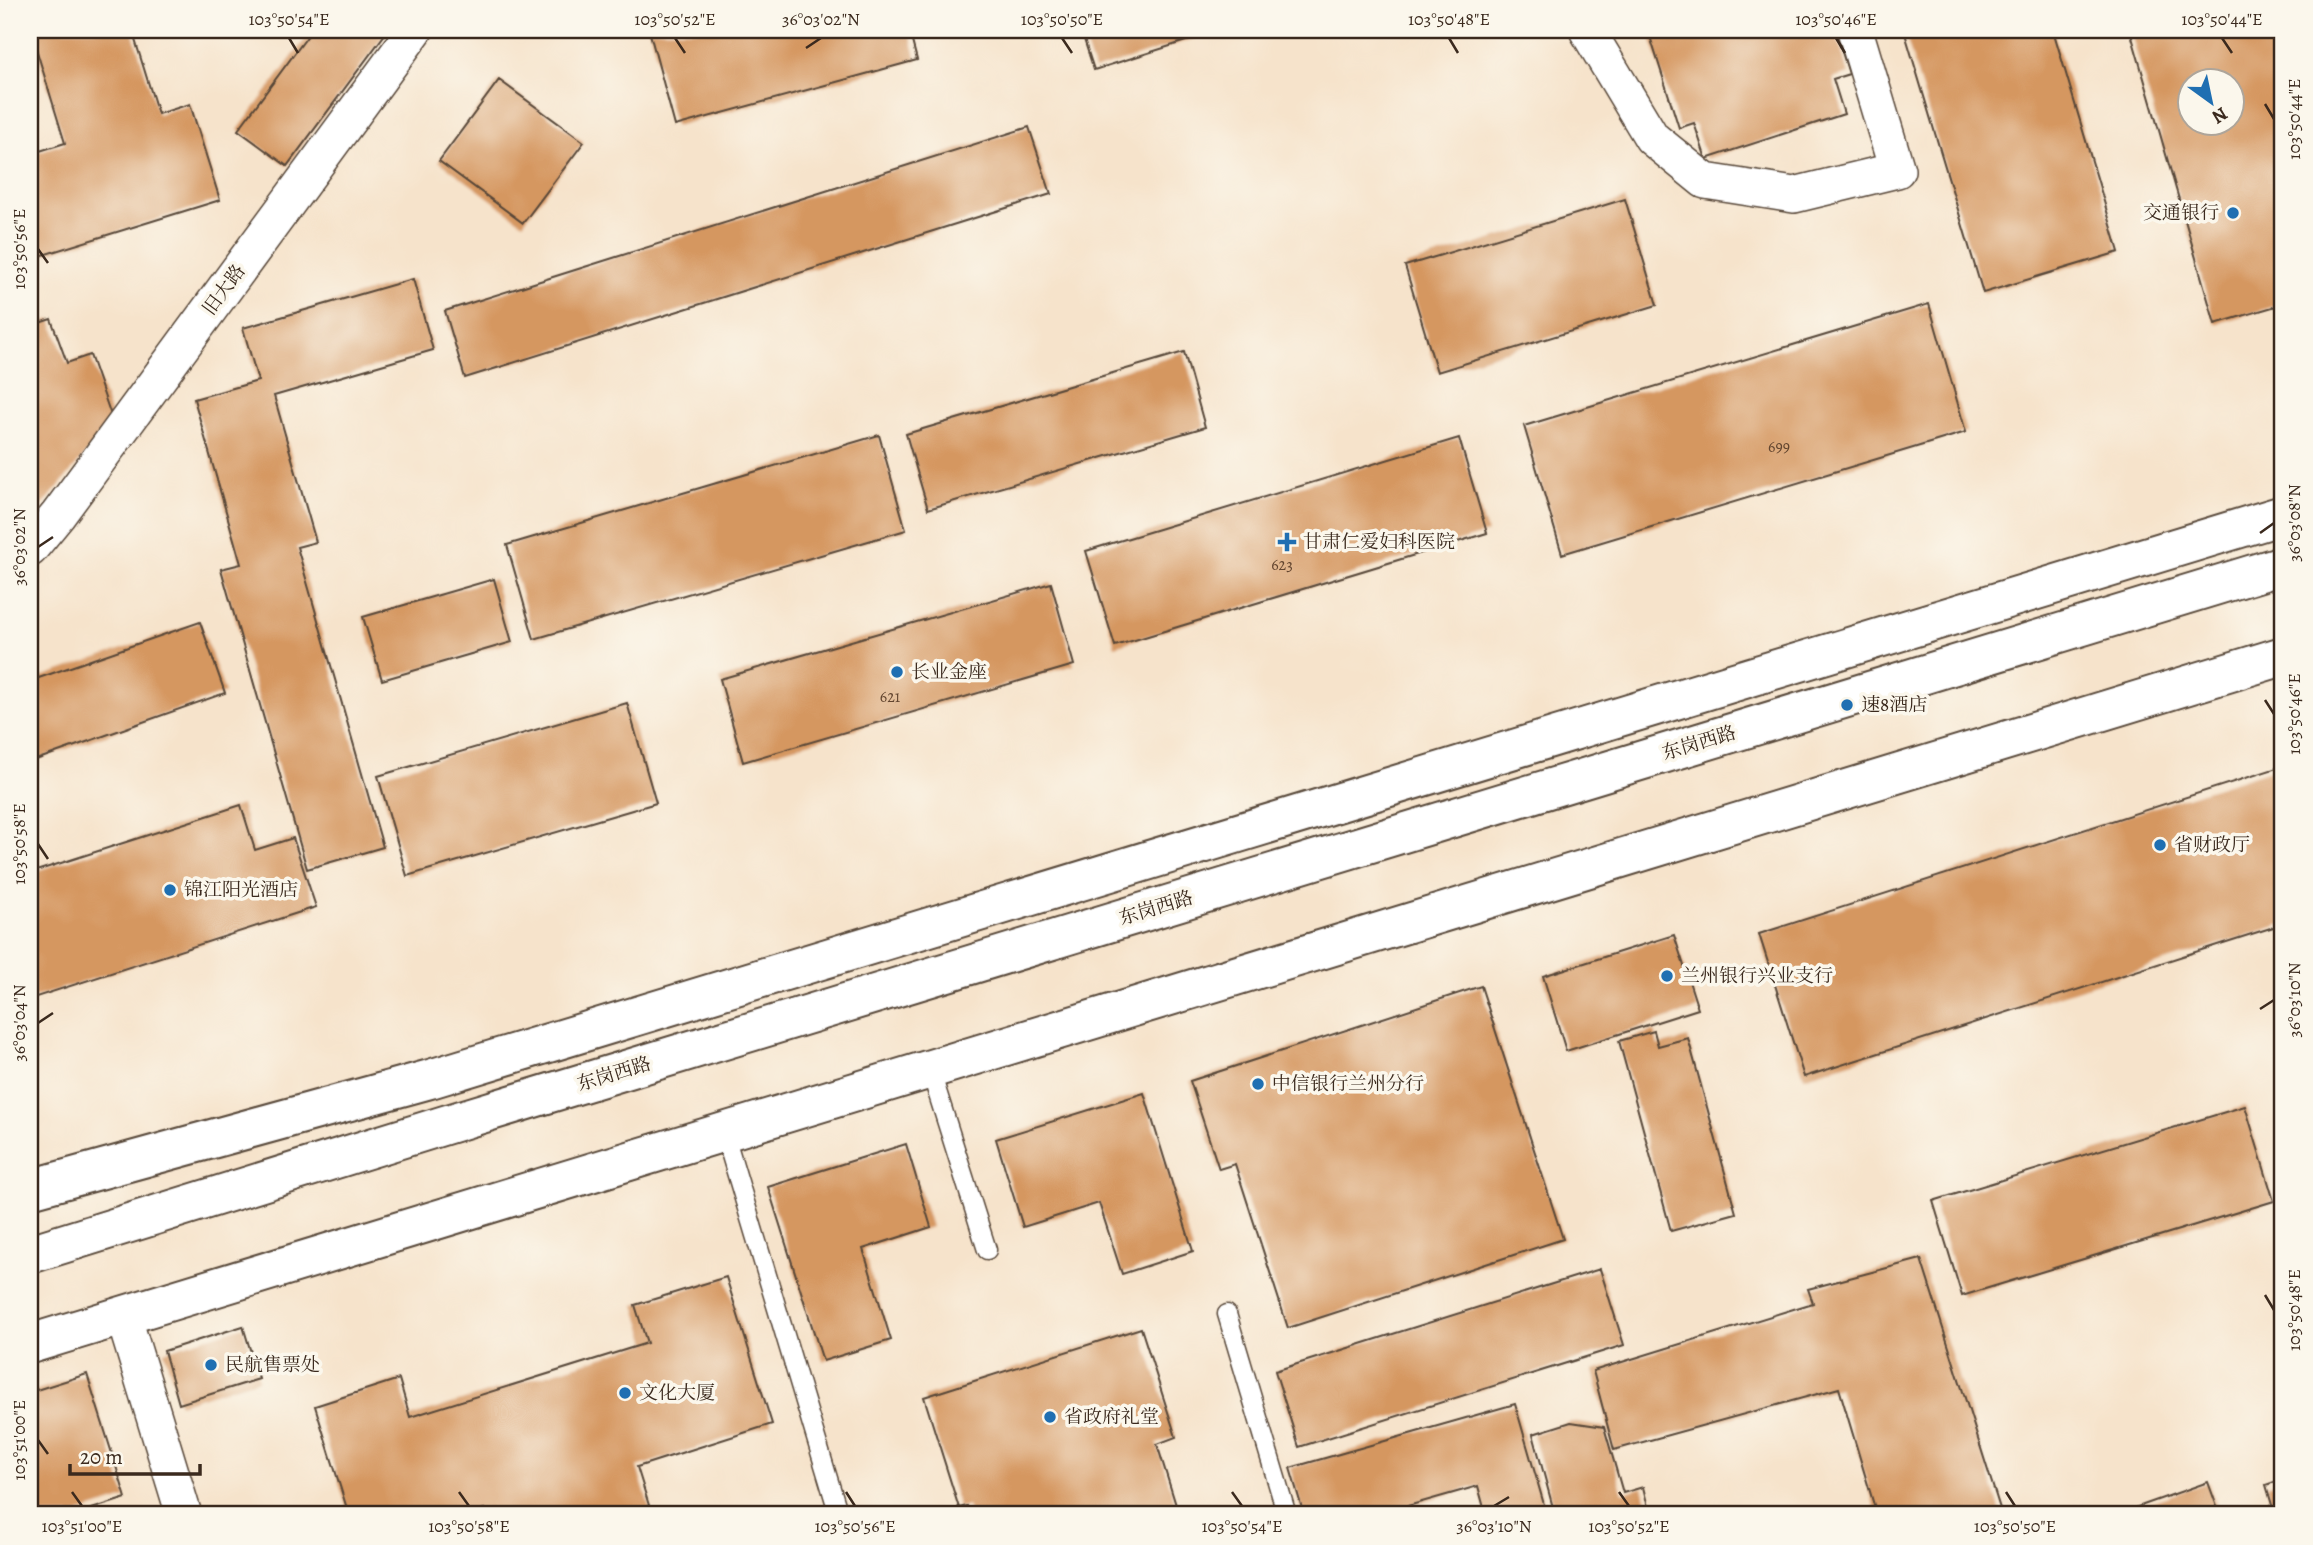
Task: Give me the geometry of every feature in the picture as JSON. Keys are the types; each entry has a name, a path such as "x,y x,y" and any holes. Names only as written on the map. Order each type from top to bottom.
{"main road":[{"path":"30,1189 430,1079 2283,515"},
{"name":"东岗西路","path":"30,1254 2283,565"},
{"path":"30,1344 2283,656"}],"street":[{"name":"旧大路","path":"30,549 66,504 415,30"},
{"path":"1587,30 1652,138 1705,181 1794,195 1897,170 1855,30"},
{"path":"123,1315 184,1515"}],"lane":[{"path":"930,1069 987,1250"},
{"path":"724,1132 839,1515"},
{"path":"1227,1314 1287,1515"}],"building":[{"path":"132,30 158,114 190,104 220,200 30,259 30,154 65,143 31,32"},
{"path":"312,30 388,30 287,166 238,130"},
{"path":"649,30 909,30 917,60 675,126"},
{"path":"1081,30 1221,30 1094,70"},
{"path":"1648,30 1835,30 1849,74 1833,79 1844,114 1706,159 1694,123 1679,128"},
{"path":"1904,30 2053,30 2119,252 1983,293"},
{"name":"交通银行","path":"2130,30 2283,30 2283,304 2215,324"},
{"path":"499,80 584,142 523,223 439,161"},
{"path":"1029,127 1051,194 465,378 445,311"},
{"path":"1625,199 1657,305 1437,372 1405,266"},
{"path":"413,279 433,350 274,396 316,542 297,547 383,847 307,869 221,569 241,564 194,399 258,381 243,328"},
{"path":"1929,304 1966,432 1562,554 1524,426"},
{"path":"51,319 67,363 90,355 113,421 30,521 30,326"},
{"path":"1184,352 1205,427 928,509 906,434"},
{"path":"879,435 906,530 534,639 507,545"},
{"name":"甘肃仁爱妇科医院","path":"1459,438 1487,533 1115,646 1086,551"},
{"path":"494,579 512,642 382,680 363,617"},
{"name":"长业金座","path":"1051,583 1074,665 743,762 720,679"},
{"path":"200,622 225,693 30,762 30,681"},
{"path":"627,703 656,803 407,876 378,776"},
{"name":"省财政厅","path":"2283,766 2283,924 1804,1077 1759,934"},
{"name":"锦江阳光酒店","path":"241,805 255,850 293,838 316,907 30,999 30,873"},
{"path":"1674,935 1698,1009 1566,1051 1543,976"},
{"path":"1481,986 1563,1239 1288,1328 1235,1164 1219,1169 1190,1081"},
{"path":"1654,1031 1658,1046 1688,1038 1736,1213 1671,1231 1619,1041"},
{"path":"1144,1093 1193,1251 1122,1274 1099,1203 1023,1227 996,1139"},
{"path":"2245,1106 2274,1201 1962,1296 1933,1201"},
{"path":"906,1144 931,1227 863,1249 891,1340 823,1361 768,1187"},
{"path":"1921,1259 2002,1515 1877,1515 1839,1388 1614,1450 1593,1371 1813,1303 1808,1289"},
{"path":"1600,1269 1624,1345 1299,1447 1275,1371"},
{"name":"文化大厦","path":"726,1277 772,1424 637,1467 652,1515 486,1515 484,1509 465,1515 349,1515 315,1406 399,1379 410,1417 647,1343 635,1305"},
{"name":"民航售票处","path":"243,1326 259,1379 179,1404 164,1351"},
{"name":"省政府礼堂","path":"1141,1328 1176,1437 1157,1444 1179,1515 970,1515 967,1506 959,1508 924,1397"},
{"path":"87,1374 126,1498 73,1515 30,1515 30,1392"},
{"path":"1515,1404 1547,1515 1486,1515 1478,1486 1376,1515 1304,1515 1290,1468"},
{"path":"1571,1422 1604,1427 1623,1493 1643,1487 1650,1515 1555,1515 1533,1434"},
{"path":"2283,1479 2283,1515 2275,1515 2266,1485"},
{"path":"2208,1482 2220,1515 2115,1515"}],"place":[{"name":"交通银行","path":"2233,213"},
{"name":"甘肃仁爱妇科医院","path":"1287,542"},
{"name":"长业金座","path":"897,672"},
{"name":"速8酒店","path":"1847,705"},
{"name":"省财政厅","path":"2160,845"},
{"name":"锦江阳光酒店","path":"170,890"},
{"name":"兰州银行兴业支行","path":"1667,976"},
{"name":"中信银行兰州分行","path":"1258,1084"},
{"name":"民航售票处","path":"211,1365"},
{"name":"文化大厦","path":"625,1393"},
{"name":"省政府礼堂","path":"1050,1417"}]}
